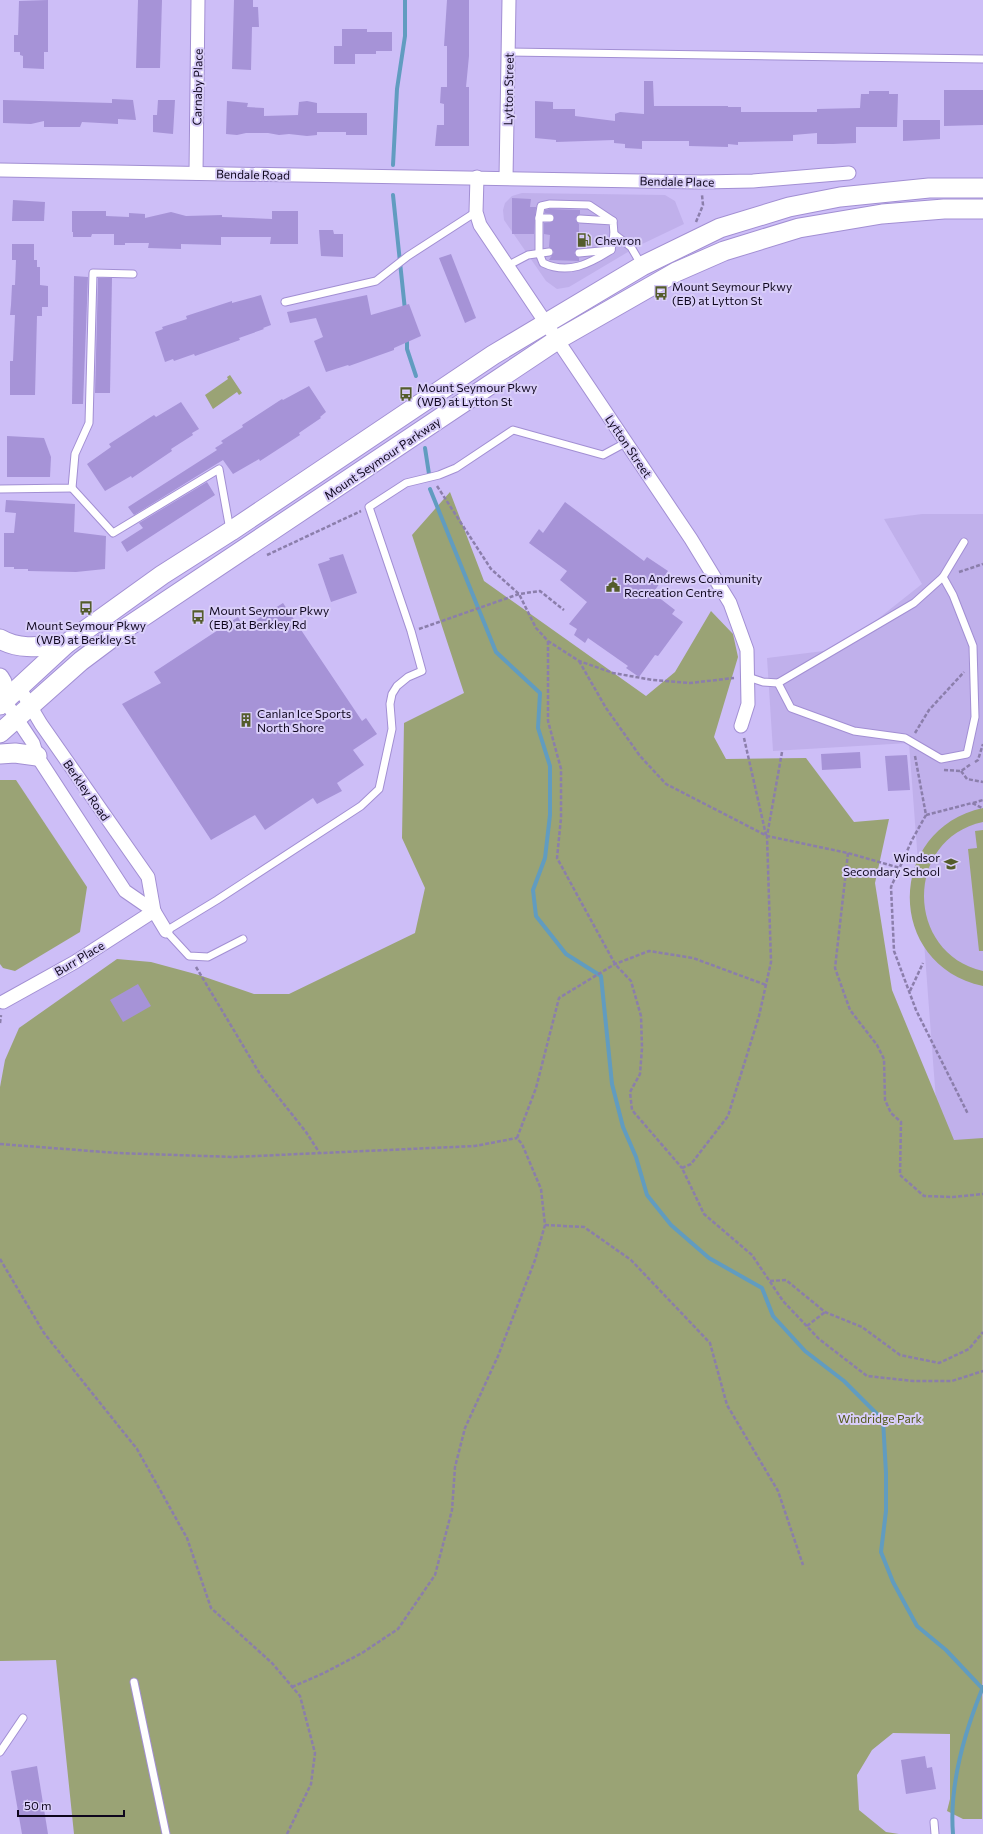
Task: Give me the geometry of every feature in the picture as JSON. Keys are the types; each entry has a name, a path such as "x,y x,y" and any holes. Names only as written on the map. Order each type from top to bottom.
{"main road":[{"name":"Mount Seymour Parkway","path":"5,691 66,644 162,575 231,531 493,355 642,266 720,228 790,207 840,197 921,188 983,188"},
{"name":"Mount Seymour Parkway","path":"0,733 81,661 117,634 557,340 676,272 724,251 799,228 882,214 944,209 983,209"},
{"path":"0,639 10,644 24,647 66,644"},
{"path":"0,754 15,753 36,756"}],"street":[{"name":"Carnaby Place","path":"196,173 198,0"},
{"name":"Lytton Street","path":"506,178 509,0"},
{"name":"Bendale Road","path":"0,170 506,178"},
{"name":"Bendale Place","path":"506,178 701,182 753,181 849,173"},
{"name":"Lytton Street","path":"477,177 476,212 480,225 509,265 557,340 627,442 691,539 730,603 747,650 748,704 741,726"},
{"name":"Berkley Road","path":"5,691 23,712 36,756 125,890 154,911"},
{"name":"Berkley Road","path":"5,691 23,712 41,724 148,877 154,911 166,931"},
{"name":"Burr Place","path":"2,1004 75,962 154,911"}],"lane":[{"path":"508,52 983,59"},
{"path":"550,204 589,206 612,221 614,234 610,250 589,264 577,267 552,268 543,263 539,253 539,218 541,206 550,204"},
{"path":"285,302 376,281 408,256 476,212"},
{"path":"539,218 550,218"},
{"path":"580,219 612,221"},
{"path":"614,234 631,247 642,266"},
{"path":"579,253 610,250"},
{"path":"509,265 528,255 549,252"},
{"path":"134,274 93,274 90,423 75,454 72,488 113,533 219,469 231,531"},
{"path":"243,939 208,957 189,956 166,931 217,900 361,806 379,789 392,729 390,704 392,694 397,686 408,677 422,671 411,632 369,507 406,483 432,477 456,468 513,430 603,455 627,442"},
{"path":"0,488 72,488"},
{"path":"748,677 763,682 778,683 914,603 943,577 964,542"},
{"path":"778,683 791,708 854,731 905,738 941,759 967,754 975,717 973,646 953,595 943,577"},
{"path":"134,1682 166,1834"},
{"path":"0,1752 23,1718"},
{"path":"934,1822 935,1834"}],"path":[{"path":"695,223 704,205 701,182"},
{"path":"432,477 491,569 519,594 536,628 548,641 579,661 613,673 660,681 690,683 748,677"},
{"path":"264,557 369,507"},
{"path":"943,577 983,564"},
{"path":"411,632 519,594 540,591 564,610"},
{"path":"548,641 548,722 561,769 561,818 557,858 614,964 631,981 641,1016 642,1048 640,1074 630,1092 632,1110 682,1168 704,1214 752,1255 782,1301 819,1338 867,1376 913,1382 952,1381 983,1371"},
{"path":"579,661 606,708 640,756 666,784 767,836 848,852 900,868"},
{"path":"968,669 929,710 911,741 926,815 912,840 891,888 894,951 916,1010 968,1114"},
{"path":"682,1168 691,1164 728,1116 759,1016 771,962 767,836 741,726"},
{"path":"767,836 782,752"},
{"path":"961,771 967,779 983,782"},
{"path":"926,815 983,800"},
{"path":"972,803 982,808"},
{"path":"848,852 835,968 850,1010 876,1045 884,1059 885,1100 891,1113 901,1122 900,1175 924,1196 953,1197 983,1194"},
{"path":"517,1138 536,1088 559,998 591,978 614,964 648,950 693,958 766,985"},
{"path":"189,956 260,1074 306,1132 319,1153"},
{"path":"910,992 923,963"},
{"path":"0,1144 117,1153 234,1157 474,1146 517,1138"},
{"path":"292,1687 324,1673 362,1653 398,1629 435,1575 452,1510 455,1467 465,1428 498,1356 535,1260 545,1225 541,1189 522,1144 517,1138"},
{"path":"545,1225 584,1227 631,1260 710,1343 727,1405 778,1491 803,1565"},
{"path":"0,1259 44,1333 137,1449 187,1538 211,1608 272,1663 300,1696 315,1753 311,1784 287,1834"},
{"path":"770,1281 786,1280 825,1312 862,1327 900,1355 939,1363 969,1349 983,1332"},
{"path":"807,1326 825,1312"}],"shaded area":[{"name":"Chevron","path":"522,193 665,195 675,201 684,224 638,246 569,287 557,289 546,281 504,220 503,210 505,203 512,196"},
{"name":"Windsor Secondary School","path":"922,514 983,514 983,1164 941,1167 909,743 773,751 767,658 840,649 922,584 884,519"}],"green space":[{"path":"230,375 242,393 239,395 237,392 213,409 205,395 228,379 227,377"},
{"name":"Windridge Park","path":"450,492 484,581 646,696 675,672 711,611 733,634 738,657 714,737 726,759 806,758 854,822 889,819 875,883 892,990 954,1140 983,1138 982,1819 963,1819 947,1811 950,1799 950,1734 893,1733 872,1750 857,1775 859,1810 886,1832 899,1834 74,1834 56,1660 0,1661 0,1087 5,1060 19,1028 117,959 151,962 199,975 254,994 289,994 415,933 425,888 402,838 404,723 464,693 412,535"},
{"path":"0,780 16,780 87,887 80,932 15,971 3,968 0,964"},
{"path":"983,808 983,822 957,833 939,850 928,872 924,896 928,920 939,943 957,960 983,971 983,986 951,973 928,952 914,926 910,897 915,868 928,842 951,821"},
{"path":"983,830 983,951 979,951 968,849 977,848 975,831"}],"building":[{"path":"48,0 48,52 44,52 44,69 23,68 23,56 20,55 20,52 14,52 14,35 18,35 19,1"},
{"path":"138,0 162,0 160,68 136,68"},
{"path":"234,0 253,0 253,7 258,7 259,27 252,27 251,70 232,69"},
{"path":"447,0 469,0 469,56 466,87 469,87 469,146 435,146 437,125 444,125 444,104 440,103 441,87 447,87 447,46 444,46"},
{"path":"342,29 367,29 367,32 392,32 392,51 376,51 376,54 355,54 355,64 334,64 334,46 342,46"},
{"path":"644,81 653,81 654,106 728,106 741,107 741,112 817,112 817,109 860,108 861,94 869,94 869,91 889,91 889,94 898,94 897,127 856,127 856,143 833,144 817,144 817,133 793,135 793,141 738,142 738,145 728,144 728,147 689,146 689,141 642,141 642,149 625,148 625,144 614,143 614,140 556,142 556,140 535,138 535,101 553,102 553,109 575,109 575,116 615,121 615,114 620,112 644,114"},
{"path":"944,90 983,90 983,125 944,126"},
{"path":"112,99 133,100 136,120 118,119 118,124 82,122 80,127 44,127 44,121 31,124 3,123 3,100 112,103"},
{"path":"158,100 175,100 173,134 153,132 153,115 157,115"},
{"path":"227,101 248,103 247,107 264,108 264,116 298,115 299,102 307,101 317,103 317,113 367,113 367,135 346,135 346,132 317,132 317,135 307,136 268,133 246,133 237,135 226,134"},
{"path":"903,120 940,120 940,139 903,141"},
{"path":"512,198 531,199 530,207 536,207 534,234 512,234"},
{"path":"13,200 45,202 44,221 12,221"},
{"path":"545,210 580,210 580,214 575,219 579,224 579,248 574,253 579,258 579,261 549,260 554,252 549,247 550,235 544,234 544,223 552,222 554,220 553,214 545,213"},
{"path":"72,211 106,211 106,216 129,217 129,213 145,214 145,218 171,212 186,216 222,215 222,217 272,219 272,211 298,211 298,244 270,244 271,237 221,237 221,245 181,244 181,249 148,248 149,243 125,243 125,245 114,245 114,234 92,234 91,237 73,237"},
{"path":"319,230 333,230 334,234 343,234 343,257 321,256"},
{"path":"12,244 34,244 34,260 37,260 37,267 40,267 40,285 48,286 48,307 42,307 42,316 37,316 35,395 10,395 10,361 13,361 15,315 10,315 12,285 15,285 16,260 12,260"},
{"path":"451,254 476,318 465,323 439,258"},
{"path":"74,276 88,277 83,404 72,404"},
{"path":"98,278 112,278 110,393 95,393"},
{"path":"261,295 271,325 239,338 240,340 195,356 194,354 174,361 173,359 165,362 155,332 163,329 162,327 187,319 186,316 232,301 232,303"},
{"path":"367,295 371,315 409,304 421,336 394,348 394,350 349,366 348,365 326,372 314,341 323,337 316,318 290,323 287,312"},
{"path":"309,386 326,412 320,417 321,418 299,433 300,435 260,461 259,459 233,474 223,460 134,515 128,507 217,450 215,448 223,443 221,441 243,427 242,425 282,399 283,400"},
{"path":"181,402 199,429 192,433 193,435 171,449 172,451 132,478 131,476 105,491 87,464 111,447 109,444 154,415 156,417"},
{"path":"7,436 44,438 51,457 50,477 7,477"},
{"path":"207,482 215,495 127,552 121,542 143,528 139,523"},
{"path":"6,500 75,504 74,532 106,536 105,569 76,572 28,571 28,569 4,567 4,533 14,533 16,513 5,512"},
{"name":"Ron Andrews Community Recreation Centre","path":"565,502 644,561 647,557 668,571 653,593 675,610 672,614 683,622 658,656 655,655 639,677 626,668 628,666 588,638 585,643 574,635 577,629 569,624 587,602 560,580 567,571 529,543 539,529 543,533"},
{"path":"343,554 357,593 331,602 318,564 330,560 329,558"},
{"name":"Canlan Ice Sports North Shore","path":"283,603 362,721 366,718 377,734 353,750 364,765 337,783 342,791 317,804 313,798 265,830 255,815 211,840 122,704 161,683 154,672 238,617 244,628"},
{"path":"860,752 861,768 822,770 821,754"},
{"path":"907,755 910,790 888,791 885,756"},
{"path":"138,984 151,1006 123,1022 110,1000"},
{"path":"925,1756 927,1768 932,1767 936,1789 906,1794 901,1760"},
{"path":"37,1766 48,1834 22,1834 11,1771"}],"waterway":[{"path":"393,165 397,89 405,36 405,0"},
{"path":"393,195 405,310"},
{"path":"407,338 407,349 416,376"},
{"path":"425,448 429,474"},
{"path":"430,489 496,652 540,693 538,728 550,766 550,815 545,858 533,890 536,916 566,954 601,976 612,1084 623,1127 636,1157 647,1195 671,1225 709,1258 762,1288 773,1316 805,1351 844,1381 883,1420 886,1473 886,1511 881,1552 893,1582 917,1626 946,1650 982,1688"},
{"path":"953,1834 953,1797 956,1778 970,1722 983,1687"}],"place":[{"name":"Chevron","path":"584,240"},
{"name":"Mount Seymour Pkwy (EB) at Lytton St","path":"661,293"},
{"name":"Mount Seymour Pkwy (WB) at Lytton St","path":"406,394"},
{"name":"Ron Andrews Community Recreation Centre","path":"613,585"},
{"name":"Mount Seymour Pkwy (WB) at Berkley St","path":"86,608"},
{"name":"Mount Seymour Pkwy (EB) at Berkley Rd","path":"198,617"},
{"name":"Canlan Ice Sports North Shore","path":"246,720"},
{"name":"Windsor Secondary School","path":"951,864"}]}
